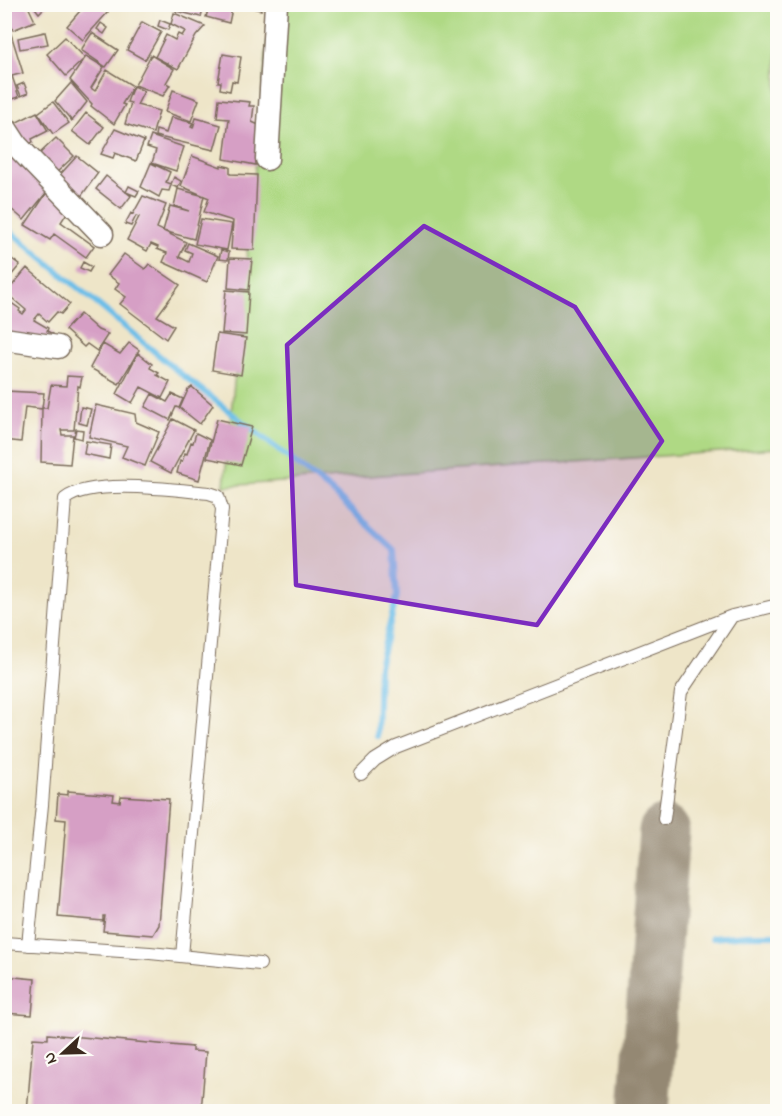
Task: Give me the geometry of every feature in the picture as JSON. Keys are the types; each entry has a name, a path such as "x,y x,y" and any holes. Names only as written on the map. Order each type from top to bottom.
{"street":[{"path":"267,159 276,4"},
{"path":"4,126 17,146 102,234"},
{"path":"4,339 58,347"}],"lane":[{"path":"28,945 42,805 65,500 73,493 121,487 176,490 218,496 223,516 182,956"},
{"path":"361,774 375,759 396,747 732,616 777,605"},
{"path":"664,819 681,693 732,616"},
{"path":"4,943 260,964"}],"highlighted area":[{"path":"424,226 575,307 662,441 537,625 296,585 287,345"}],"green space":[{"path":"271,5 777,5 777,448 224,486"}],"building":[{"path":"4,4 27,4 35,21 13,30 4,12"},
{"path":"32,4 48,4 39,13"},
{"path":"86,4 99,4 108,12 83,40 67,26"},
{"path":"152,4 176,4 175,10"},
{"path":"178,4 204,4 201,17 176,11"},
{"path":"210,4 233,4 229,23 206,17"},
{"path":"236,4 261,4 261,10"},
{"path":"174,13 205,26 196,36 178,69 155,57 166,35 175,40 178,34 182,36 185,31 171,24"},
{"path":"160,20 170,24 168,30 158,26"},
{"path":"142,22 161,32 145,60 127,50"},
{"path":"101,23 108,28 104,34 97,29"},
{"path":"45,32 48,44 20,49 18,38"},
{"path":"92,33 118,50 106,67 81,50"},
{"path":"11,34 23,73 12,76 19,97 4,102 4,36"},
{"path":"65,37 85,58 66,76 47,54"},
{"path":"223,54 241,57 237,82 232,81 230,91 220,89 221,82 218,82"},
{"path":"151,55 174,69 166,83 170,85 163,96 135,85"},
{"path":"86,56 104,67 91,88 95,91 107,70 133,86 114,124 91,106 92,104 70,80"},
{"path":"24,83 28,93 21,96 17,86"},
{"path":"71,83 87,102 72,121 55,101"},
{"path":"133,86 144,91 137,105 159,111 153,133 125,124 131,103 127,102"},
{"path":"173,90 199,100 191,121 165,112"},
{"path":"219,99 250,102 249,106 254,106 252,122 261,126 256,165 224,159 229,119 217,118"},
{"path":"53,102 69,123 53,134 38,113"},
{"path":"37,112 48,131 32,139 33,142 26,146 15,123"},
{"path":"86,113 104,127 90,145 72,131"},
{"path":"171,117 193,123 191,127 193,128 196,118 221,125 214,150 155,136 156,130 166,133"},
{"path":"115,129 144,141 136,161 115,153 113,158 101,154"},
{"path":"151,136 184,147 176,171 152,163 156,150 147,147"},
{"path":"56,138 74,156 54,175 36,157"},
{"path":"14,150 50,188 24,220 4,203 4,156"},
{"path":"77,156 98,173 80,198 57,178"},
{"path":"192,156 221,167 221,165 230,167 230,174 257,175 254,250 231,249 233,221 204,212 209,198 181,186"},
{"path":"151,163 170,172 166,182 171,184 174,177 181,181 178,188 171,185 169,191 162,190 159,197 141,187"},
{"path":"106,176 131,196 121,209 96,189"},
{"path":"129,186 139,191 136,196 126,192"},
{"path":"50,188 72,205 61,222 94,246 86,257 54,234 50,240 25,225"},
{"path":"178,189 204,196 194,239 163,231 170,206 189,211 174,206"},
{"path":"143,196 166,205 157,228 186,242 179,257 189,262 192,253 185,250 188,243 218,256 207,282 163,262 167,253 157,249 158,247 151,244 147,251 127,240 139,217 136,216 131,226 125,224"},
{"path":"201,219 232,224 227,250 195,244"},
{"path":"221,250 229,252 228,260 219,259"},
{"path":"4,253 20,265 4,284"},
{"path":"124,254 145,269 149,264 180,285 157,316 174,326 166,339 120,304 126,297 115,289 119,283 108,275"},
{"path":"230,258 252,259 249,290 228,288"},
{"path":"83,262 92,267 89,272 80,268"},
{"path":"27,268 70,304 61,314 57,312 48,322 39,314 34,320 48,328 47,331 53,334 47,344 4,336 4,298 20,309 19,311 23,314 26,310 6,293"},
{"path":"226,290 249,292 246,335 222,333"},
{"path":"80,314 98,330 108,334 97,351 87,344 84,347 65,330"},
{"path":"217,334 246,338 241,375 212,370"},
{"path":"129,343 139,350 119,384 90,368 103,344 120,354"},
{"path":"138,353 152,364 150,368 159,373 157,375 170,382 162,398 141,387 132,403 117,394"},
{"path":"4,372 9,372 6,391 44,393 42,408 47,408 51,385 66,386 67,376 82,377 80,387 78,386 74,430 61,430 62,435 73,435 70,464 41,462 42,409 25,407 21,442 4,440"},
{"path":"192,387 213,405 200,424 180,408 188,390"},
{"path":"152,394 167,402 172,394 183,399 170,420 145,407"},
{"path":"96,405 135,414 136,422 159,432 145,466 122,457 127,446 89,437"},
{"path":"81,407 91,409 87,425 79,423"},
{"path":"173,419 194,430 171,473 150,462"},
{"path":"217,419 252,427 241,465 207,458"},
{"path":"76,429 83,430 82,439 74,437"},
{"path":"196,433 210,440 199,480 177,473 180,461 182,462 185,453 187,454"},
{"path":"86,441 111,445 109,459 84,454"},
{"path":"68,791 114,795 113,801 120,802 121,796 169,799 159,925 153,935 103,931 105,916 103,916 103,921 58,917 66,820 56,819 58,794 68,795"},
{"path":"4,976 35,979 32,1015 4,1013"},
{"path":"48,1034 192,1047 192,1051 206,1052 201,1112 27,1112 33,1038 48,1039"}],"waterway":[{"path":"4,226 180,373 330,490 394,550 397,596 379,666 377,736"},
{"path":"712,938 778,935"}],"taxiway":[{"path":"644,1112 664,831"}]}
